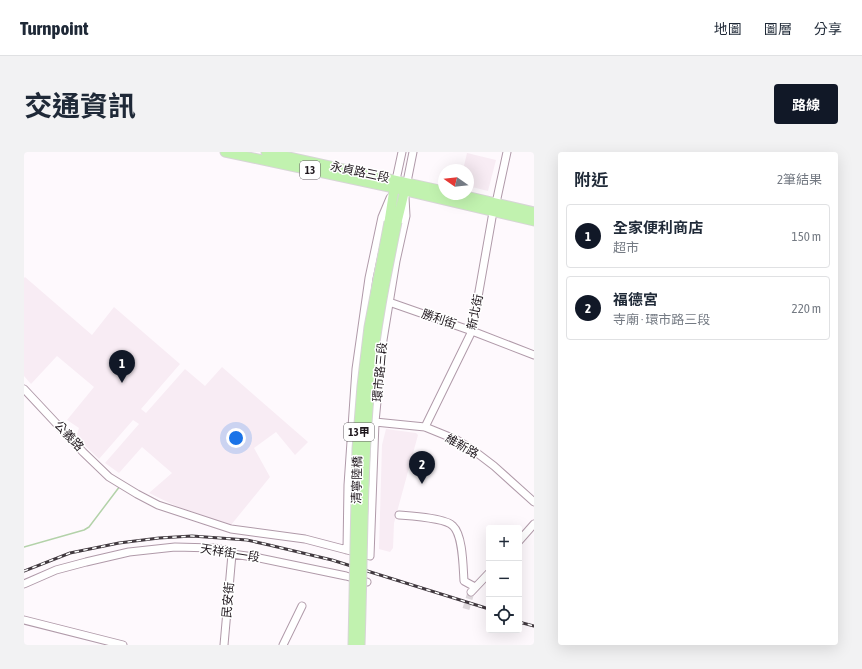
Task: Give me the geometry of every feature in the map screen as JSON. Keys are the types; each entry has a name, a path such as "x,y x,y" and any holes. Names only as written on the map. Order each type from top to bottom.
{"main road":[{"name":"永貞路三段","path":"225,152 405,186"},
{"name":"永貞路三段","path":"266,152 395,184"},
{"name":"13甲","path":"393,222 395,184"},
{"name":"13甲","path":"393,222 405,186"},
{"name":"13","path":"405,186 438,190"},
{"name":"13","path":"405,186 495,207 534,212"},
{"name":"13","path":"474,200 534,221"},
{"name":"清寧陸橋","path":"353,645 357,449 362,386 369,327 393,222"},
{"name":"清寧陸橋","path":"360,645 364,480 370,384 379,311 393,222"}],"street":[{"name":"環市路三段","path":"402,152 395,184 382,217 369,278 359,345 354,394 348,485 348,550 370,556 375,422 383,340 406,216 405,186 413,152"},
{"name":"新北街","path":"425,427 472,331 495,207 507,152"},
{"name":"勝利街","path":"389,302 472,331 534,355"},
{"name":"公義路","path":"24,389 83,452 116,481 125,488 158,505 217,525 240,530 298,538 348,550"},
{"path":"354,394 378,395"},
{"name":"維新路","path":"375,422 425,427 457,440 494,466 534,502"},
{"path":"399,515 445,521 454,526 459,536 464,581 473,589 486,576"},
{"path":"522,538 534,524"},
{"name":"天祥街一段","path":"24,584 56,570 86,562 129,552 175,547 214,548 225,550 232,554 262,558 368,582"},
{"name":"民安街","path":"225,641 232,554"},
{"path":"283,645 302,606"},
{"path":"24,620 123,645"},
{"path":"225,641 230,645"}],"shaded area":[{"path":"467,153 496,160 488,191 474,188 474,164 464,164"},
{"path":"25,277 92,335 114,307 180,364 141,409 146,413 185,369 205,386 222,367 308,442 295,455 276,432 254,448 270,477 231,525 180,508 149,493 172,473 142,447 119,473 105,463 139,424 133,420 99,459 76,437 79,428 67,420 94,387 57,356 31,384 24,376"},
{"path":"386,429 416,433 418,435 394,523 393,548 390,552 379,549 382,445"}],"waterway":[{"path":"24,547 84,530 89,527 120,486"}],"tunnel":[{"path":"466,609 471,592"}],"railway":[{"path":"24,571 70,553 119,543 192,536 247,540 332,560 486,608"},
{"path":"522,623 534,626"}],"place":[{"name":"全家便利商店","path":"122,383"},
{"name":"福德宮","path":"422,484"}]}
